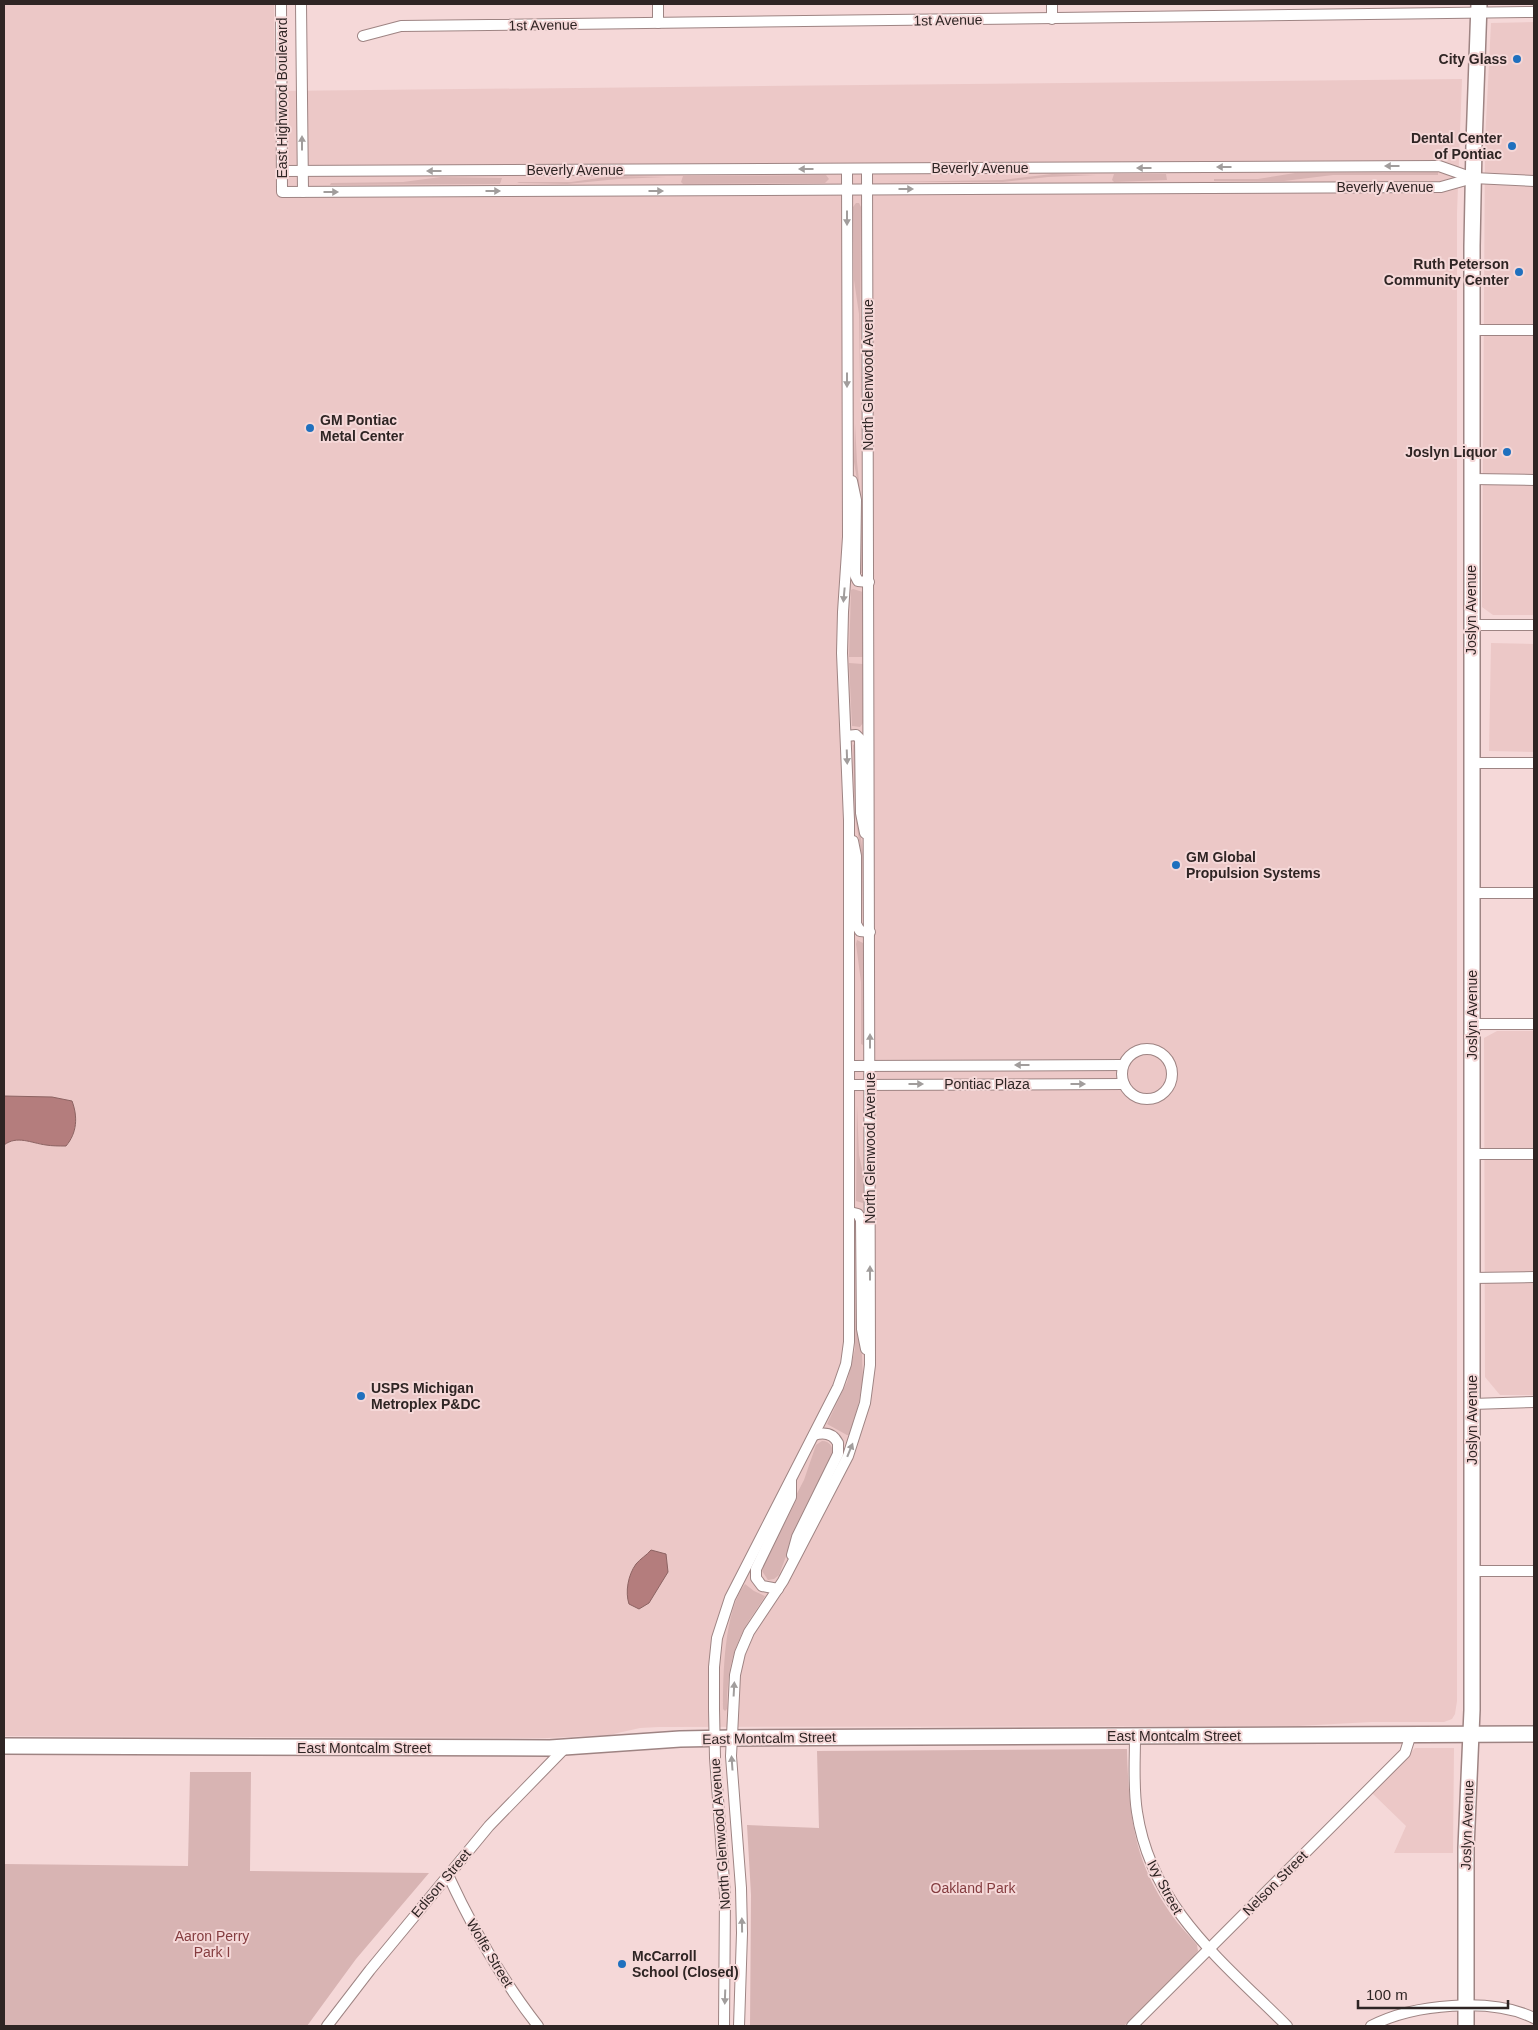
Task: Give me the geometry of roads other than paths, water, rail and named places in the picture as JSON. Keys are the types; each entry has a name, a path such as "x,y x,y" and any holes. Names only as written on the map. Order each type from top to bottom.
{"main road":[{"name":"Joslyn Avenue","path":"1466,2026 1465,1861 1472,1710 1472,330 1473,178 1479,8"},
{"name":"East Montcalm Street","path":"4,1746 565,1748 714,1738 1534,1734"}],"street":[{"name":"East Highwood Boulevard","path":"281,4 282,192"},
{"name":"East Highwood Boulevard","path":"301,4 303,192"},
{"path":"658,4 658,23"},
{"path":"1052,4 1052,19"},
{"name":"1st Avenue","path":"363,36 401,26 1052,19 1479,8 1534,12"},
{"name":"Beverly Avenue","path":"282,171 1439,166 1473,178"},
{"name":"North Glenwood Avenue","path":"724,2026 725,1895 714,1738 714,1668 721,1622 730,1598 838,1387 848,1354 850,1321 850,1066 848,820 842,653 848,537 847,169"},
{"name":"North Glenwood Avenue","path":"739,2026 741,1896 731,1756 733,1686 740,1653 752,1627 787,1573 848,1456 865,1403 870,1365 867,169"},
{"name":"Beverly Avenue","path":"282,192 1441,187 1473,178"},
{"path":"1473,178 1534,181"},
{"path":"1472,330 1534,330"},
{"name":"North Glenwood Avenue","path":"848,463 856,500 854,575 858,581 869,582"},
{"path":"1472,480 1534,480"},
{"path":"1471,625 1534,625"},
{"name":"North Glenwood Avenue","path":"846,736 856,735 860,739 861,813 870,851"},
{"path":"1471,763 1534,763"},
{"name":"North Glenwood Avenue","path":"848,820 856,856 856,924 860,931 870,932"},
{"path":"1472,893 1534,893"},
{"path":"1472,1024 1534,1024"},
{"path":"1138,1050 1159,1052 1168,1061 1172,1074 1168,1087 1163,1092 1151,1098 1137,1097 1124,1084 1122,1078 1123,1064 1127,1058 1138,1050"},
{"name":"Pontiac Plaza","path":"850,1066 1123,1064"},
{"name":"Pontiac Plaza","path":"850,1085 1124,1084"},
{"path":"1472,1154 1534,1154"},
{"name":"North Glenwood Avenue","path":"850,1212 858,1214 861,1220 862,1330 870,1365"},
{"path":"1472,1278 1534,1277"},
{"path":"1472,1404 1534,1402"},
{"name":"North Glenwood Avenue","path":"787,1573 797,1537 838,1454 838,1443 832,1435 823,1433 814,1435"},
{"name":"North Glenwood Avenue","path":"778,1589 767,1588 758,1582 756,1569 792,1497 791,1479"},
{"path":"1472,1571 1534,1571"},
{"name":"Nelson Street","path":"1132,2026 1405,1753 1412,1734"},
{"name":"Ivy Street","path":"1135,1736 1136,1805 1146,1851 1158,1879 1182,1918 1287,2026"},
{"name":"Edison Street","path":"330,2022 502,1811 565,1748"},
{"name":"Wolfe Street","path":"448,1875 482,1943 538,2026"},
{"path":"1371,2026 1397,2015 1436,2007 1503,2008 1534,2018"},
{"path":"330,2022 341,2026"}],"place":[{"name":"City Glass","path":"1517,59"},
{"name":"Dental Center of Pontiac","path":"1512,146"},
{"name":"Ruth Peterson Community Center","path":"1519,272"},
{"name":"GM Pontiac Metal Center","path":"310,428"},
{"name":"Joslyn Liquor","path":"1507,452"},
{"name":"GM Global Propulsion Systems","path":"1176,865"},
{"name":"USPS Michigan Metroplex P&DC","path":"361,1396"},
{"name":"McCarroll School (Closed)","path":"622,1964"}],"park label":[{"name":"Oakland Park","path":"973,1888"},
{"name":"Aaron Perry Park I","path":"212,1944"}]}
